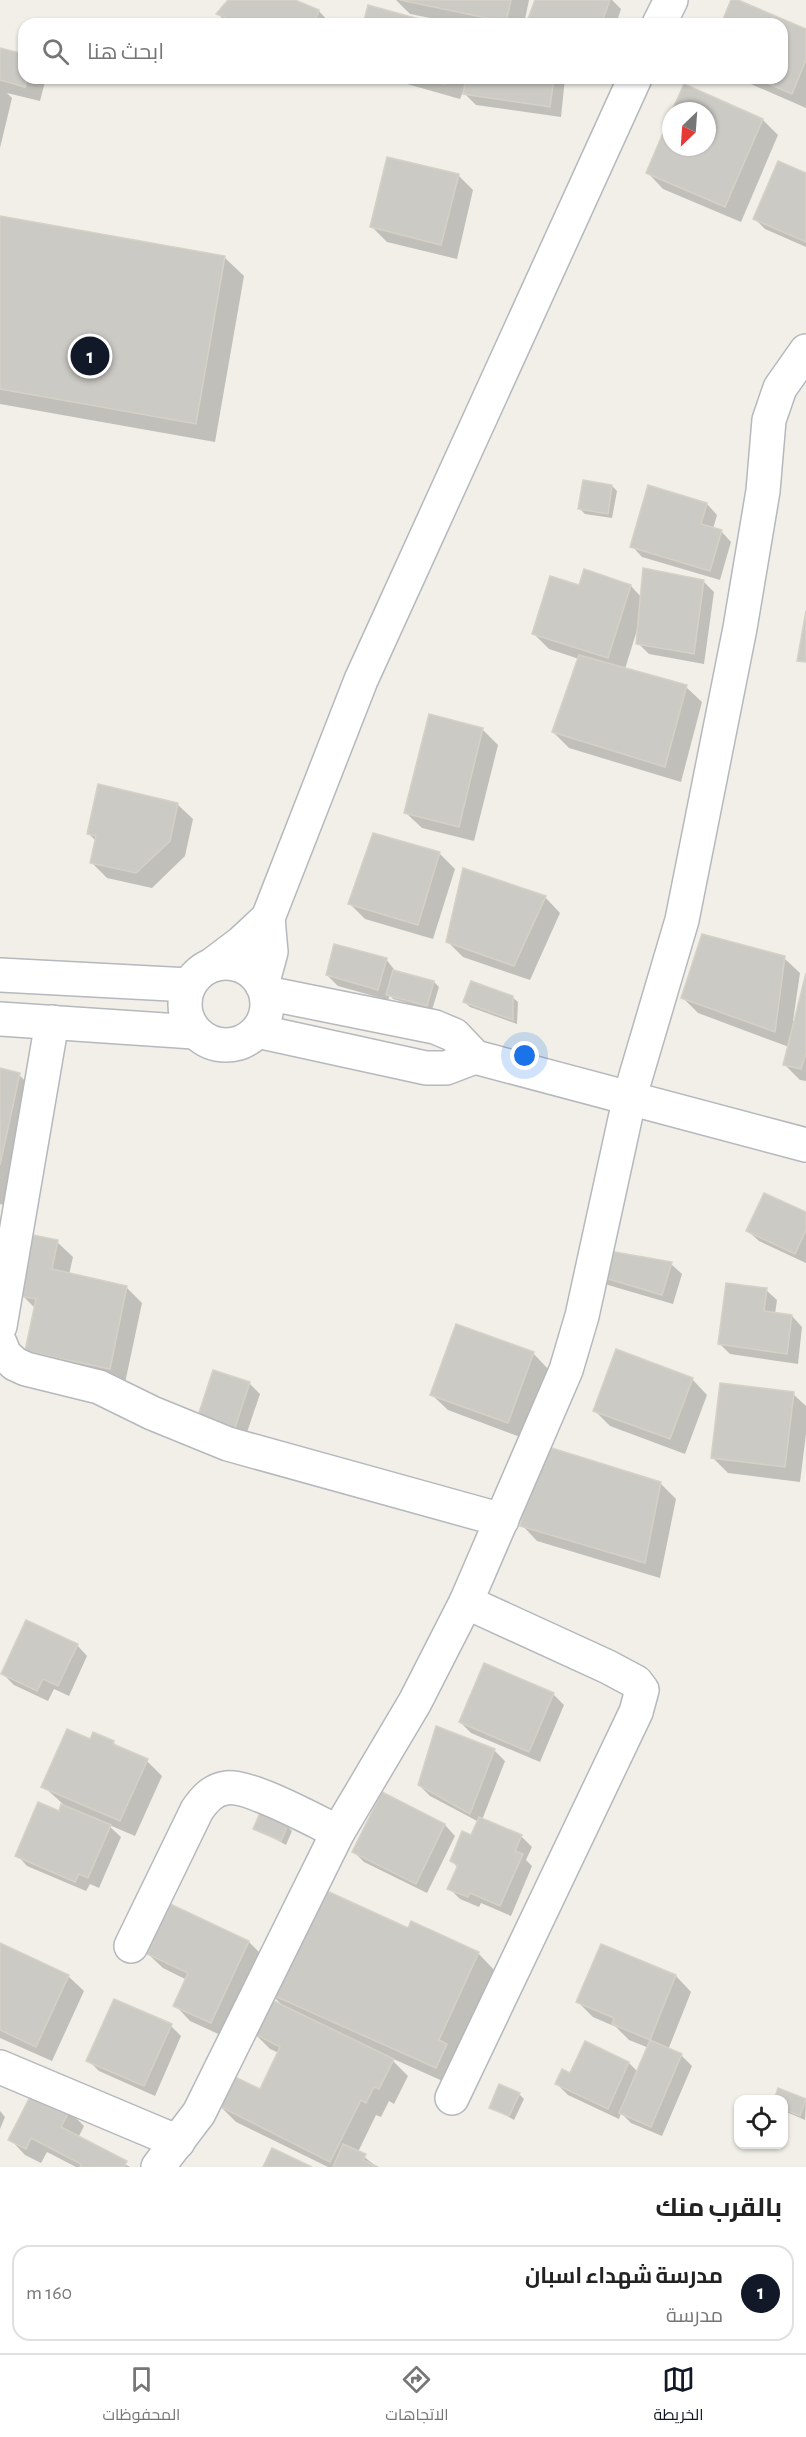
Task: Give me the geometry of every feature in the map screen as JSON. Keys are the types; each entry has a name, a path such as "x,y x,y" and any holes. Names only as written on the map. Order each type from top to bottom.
{"street":[{"path":"662,18 671,0"},
{"path":"268,918 271,952 264,989 266,1013 257,1031 243,1042 226,1046 208,1042 194,1032 186,1017 184,1001 200,975 241,943 268,918 361,680 632,84"},
{"path":"158,2167 199,2113 338,1832 415,1702 466,1602 566,1370 582,1316 630,1096 682,920 740,628 763,491 769,420 780,388 806,351"},
{"path":"0,975 200,975 224,963 246,968 264,989 435,1027 454,1035 475,1057 630,1096 806,1145"},
{"path":"0,1018 194,1032"},
{"path":"0,1326 52,1022"},
{"path":"257,1031 426,1068 446,1068 475,1057"},
{"path":"0,1343 5,1355 26,1370 99,1387 152,1413 228,1444 502,1521"},
{"path":"452,2098 636,1712 642,1690 636,1682 608,1667 466,1602"},
{"path":"131,1946 197,1810 214,1792 225,1788 250,1791 338,1832"},
{"path":"0,2067 178,2142"}],"building":[{"path":"228,0 295,0 319,10 316,18 226,18 216,14"},
{"path":"400,0 511,0 507,18 487,18"},
{"path":"535,0 610,0 603,18 528,18"},
{"path":"731,0 738,0 780,18 724,18"},
{"path":"368,5 415,18 365,18"},
{"path":"788,21 806,29 806,60 792,94 769,84 788,84"},
{"path":"0,48 18,52 18,84 26,84 25,87 0,80"},
{"path":"465,84 553,84 550,107 463,94"},
{"path":"684,84 763,119 725,207 646,173 662,135 662,156 716,156 716,102 676,102"},
{"path":"387,157 459,174 441,245 370,227"},
{"path":"778,161 806,173 806,242 753,219"},
{"path":"0,216 225,256 196,424 0,389"},
{"path":"583,480 612,485 608,514 578,509"},
{"path":"648,485 707,503 701,524 722,530 710,571 630,547"},
{"path":"643,568 704,580 694,654 636,644"},
{"path":"584,569 631,585 608,658 532,634 550,576 579,585"},
{"path":"806,611 806,662 797,661"},
{"path":"579,655 687,685 665,767 552,732"},
{"path":"429,714 483,728 459,827 404,813"},
{"path":"98,784 178,803 170,841 136,873 90,863 96,836 87,834"},
{"path":"373,833 440,852 418,925 348,904"},
{"path":"463,868 546,896 514,966 446,942"},
{"path":"702,934 785,956 775,1032 681,998"},
{"path":"334,944 387,958 378,990 326,975"},
{"path":"393,970 434,981 427,1006 386,995"},
{"path":"806,973 806,1052 801,1069 783,1065"},
{"path":"471,981 513,996 513,1020 463,1002"},
{"path":"0,1068 20,1073 0,1165"},
{"path":"764,1193 806,1212 806,1230 795,1254 746,1231"},
{"path":"33,1235 58,1240 52,1269 127,1286 110,1369 25,1351 36,1299 20,1296"},
{"path":"609,1251 672,1262 662,1295 595,1275"},
{"path":"726,1283 767,1288 764,1311 792,1315 787,1354 718,1344"},
{"path":"456,1324 534,1352 508,1423 430,1395"},
{"path":"616,1349 693,1378 670,1439 593,1411"},
{"path":"213,1370 250,1382 232,1437 195,1425"},
{"path":"720,1383 794,1392 785,1467 711,1458"},
{"path":"542,1445 661,1482 645,1563 520,1526"},
{"path":"26,1620 78,1644 58,1686 43,1679 37,1691 1,1674"},
{"path":"484,1663 554,1693 529,1752 459,1722"},
{"path":"436,1726 495,1749 470,1814 418,1785"},
{"path":"67,1729 90,1739 93,1732 114,1741 113,1744 148,1759 120,1821 41,1787"},
{"path":"382,1792 445,1824 416,1884 352,1852"},
{"path":"38,1802 59,1811 61,1804 111,1825 88,1878 79,1874 75,1882 15,1856"},
{"path":"260,1813 288,1825 281,1841 253,1829"},
{"path":"479,1817 522,1835 515,1851 523,1854 500,1906 470,1893 468,1897 447,1889 458,1865 450,1861 462,1831 471,1835"},
{"path":"316,1886 408,1928 411,1921 479,1952 439,2040 447,2044 436,2068 268,1993"},
{"path":"168,1903 249,1941 211,2023 173,2006 188,1973 145,1953"},
{"path":"0,1943 69,1975 36,2047 0,2030"},
{"path":"601,1944 676,1975 650,2040 612,2024 614,2018 576,2002"},
{"path":"114,1999 172,2024 144,2086 86,2061"},
{"path":"270,1999 394,2059 379,2089 374,2087 366,2103 361,2100 330,2162 219,2106 233,2076 260,2089 280,2047 253,2033"},
{"path":"650,2040 682,2054 651,2127 619,2113"},
{"path":"585,2041 629,2062 608,2109 555,2084 562,2069 570,2073"},
{"path":"499,2084 520,2093 509,2116 489,2108"},
{"path":"778,2088 806,2099 800,2116 788,2111 788,2095 776,2095"},
{"path":"33,2091 70,2110 61,2127 127,2161 124,2167 80,2167 81,2164 31,2138 26,2149 8,2140"},
{"path":"343,2144 366,2154 363,2160 378,2167 333,2167"},
{"path":"272,2148 312,2167 263,2167"}],"place":[{"name":"مدرسة شهداء اسبان","path":"90,356"}]}
